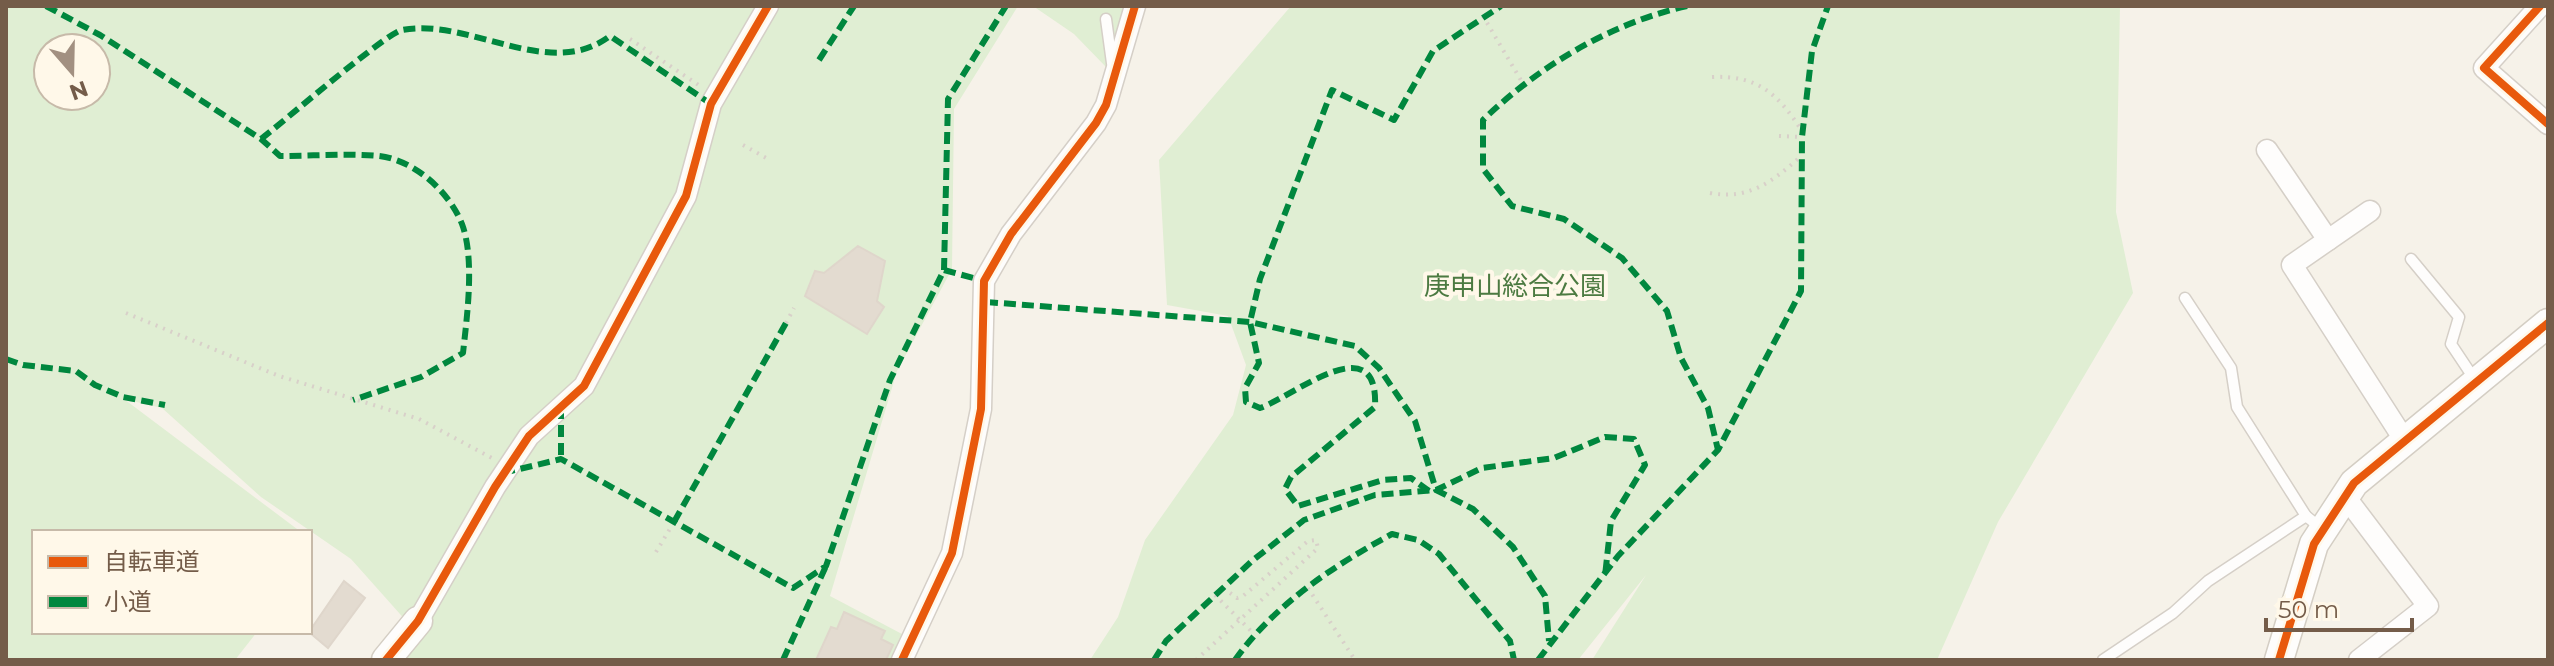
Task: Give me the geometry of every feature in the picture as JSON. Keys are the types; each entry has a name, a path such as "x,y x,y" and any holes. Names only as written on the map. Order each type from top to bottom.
{"street":[{"path":"386,660 418,621 508,466 529,436 584,386 686,196 711,104 768,6"},
{"path":"902,660 952,553 981,409 984,281 1011,234 1096,123 1114,77 1135,6"},
{"path":"2540,6 2484,68 2548,124"},
{"path":"2267,150 2328,240"},
{"path":"2370,211 2292,265 2405,441"},
{"path":"2279,660 2314,544 2314,522 2354,483 2548,323"},
{"path":"2344,495 2428,606 2359,660"}],"lane":[{"path":"1106,19 1114,77"},
{"path":"2411,259 2459,317 2451,344 2476,382"},
{"path":"2103,660 2173,613 2208,581 2314,522 2237,407 2231,368 2185,298"}],"path":[{"path":"1483,16 1522,82"},
{"path":"630,39 693,81"},
{"path":"1712,77 1745,79 1767,87 1802,134 1779,136"},
{"path":"743,145 770,160"},
{"path":"1710,193 1750,193 1772,182 1800,157"},
{"path":"786,323 794,308"},
{"path":"126,313 279,376 419,419 508,466"},
{"path":"656,552 674,522"},
{"path":"1196,660 1318,548 1316,540 1308,541 1243,596 1237,598 1223,588"},
{"path":"1308,588 1355,660"},
{"path":"1215,595 1253,633"}],"green space":[{"path":"6,6 1018,6 954,109 952,269 897,371 830,596 902,634 892,660 394,660 416,632 351,559 261,497 162,408 124,399 298,530 32,530 32,634 255,634 235,660 6,660"},
{"path":"1033,6 1128,6 1107,68 1074,34"},
{"name":"庚申山総合公園","path":"1291,6 2120,6 2116,212 2133,293 1998,522 1937,660 1592,660 1646,575 1578,660 1090,660 1118,617 1145,540 1233,415 1246,365 1228,316 1167,305 1159,160"}],"building":[{"path":"858,246 885,261 877,301 884,307 867,334 805,296 815,271 824,273"},
{"path":"344,581 365,598 328,648 311,634 312,628"},
{"path":"844,612 885,631 881,639 893,645 886,660 816,660 831,627 837,629"}],"marked path":[{"path":"46,6 100,35 261,139 280,156 355,155 392,159 429,179 448,200 462,224 468,254 469,288 463,353 421,377 353,400"},
{"path":"819,60 854,6"},
{"path":"944,270 948,99 1006,6"},
{"path":"1429,491 1411,478 1383,480 1298,506 1285,489 1291,477 1375,407 1373,383 1364,371 1349,368 1332,372 1260,408 1246,402 1245,388 1259,363 1250,322 1260,279 1332,90 1394,120 1433,51 1501,6"},
{"path":"1687,6 1631,23 1604,35 1552,65 1505,100 1483,120 1483,169 1512,206 1564,219 1622,258 1667,311 1681,358 1708,408 1718,450"},
{"path":"1538,660 1618,556 1718,450 1801,291 1802,137 1812,51 1828,6"},
{"path":"261,139 356,62 402,30 428,28 535,51 561,53 586,48 610,36 711,104"},
{"path":"503,473 561,459 793,588 826,566 890,380 944,270 984,281"},
{"path":"986,302 1250,322 1355,346 1379,368 1415,421 1436,490 1482,468 1554,458 1605,437 1634,439 1645,465 1611,521 1605,576"},
{"path":"674,522 786,323"},
{"path":"6,359 23,365 76,371 95,385 123,397 165,405"},
{"path":"561,407 561,459"},
{"path":"1154,660 1166,641 1252,561 1304,520 1375,495 1436,490 1473,509 1513,547 1545,596 1549,641"},
{"path":"1235,660 1286,604 1348,559 1392,534 1418,540 1439,554 1510,641 1514,660"},
{"path":"783,660 826,566"}],"cycle path":[{"path":"386,660 418,621 495,487 529,436 584,386 686,196 711,104 768,6"},
{"path":"902,660 952,553 981,409 984,281 1011,234 1096,123 1106,105 1135,6"},
{"path":"2540,6 2484,68 2548,124"},
{"path":"2279,660 2314,544 2354,483 2548,323"}]}
